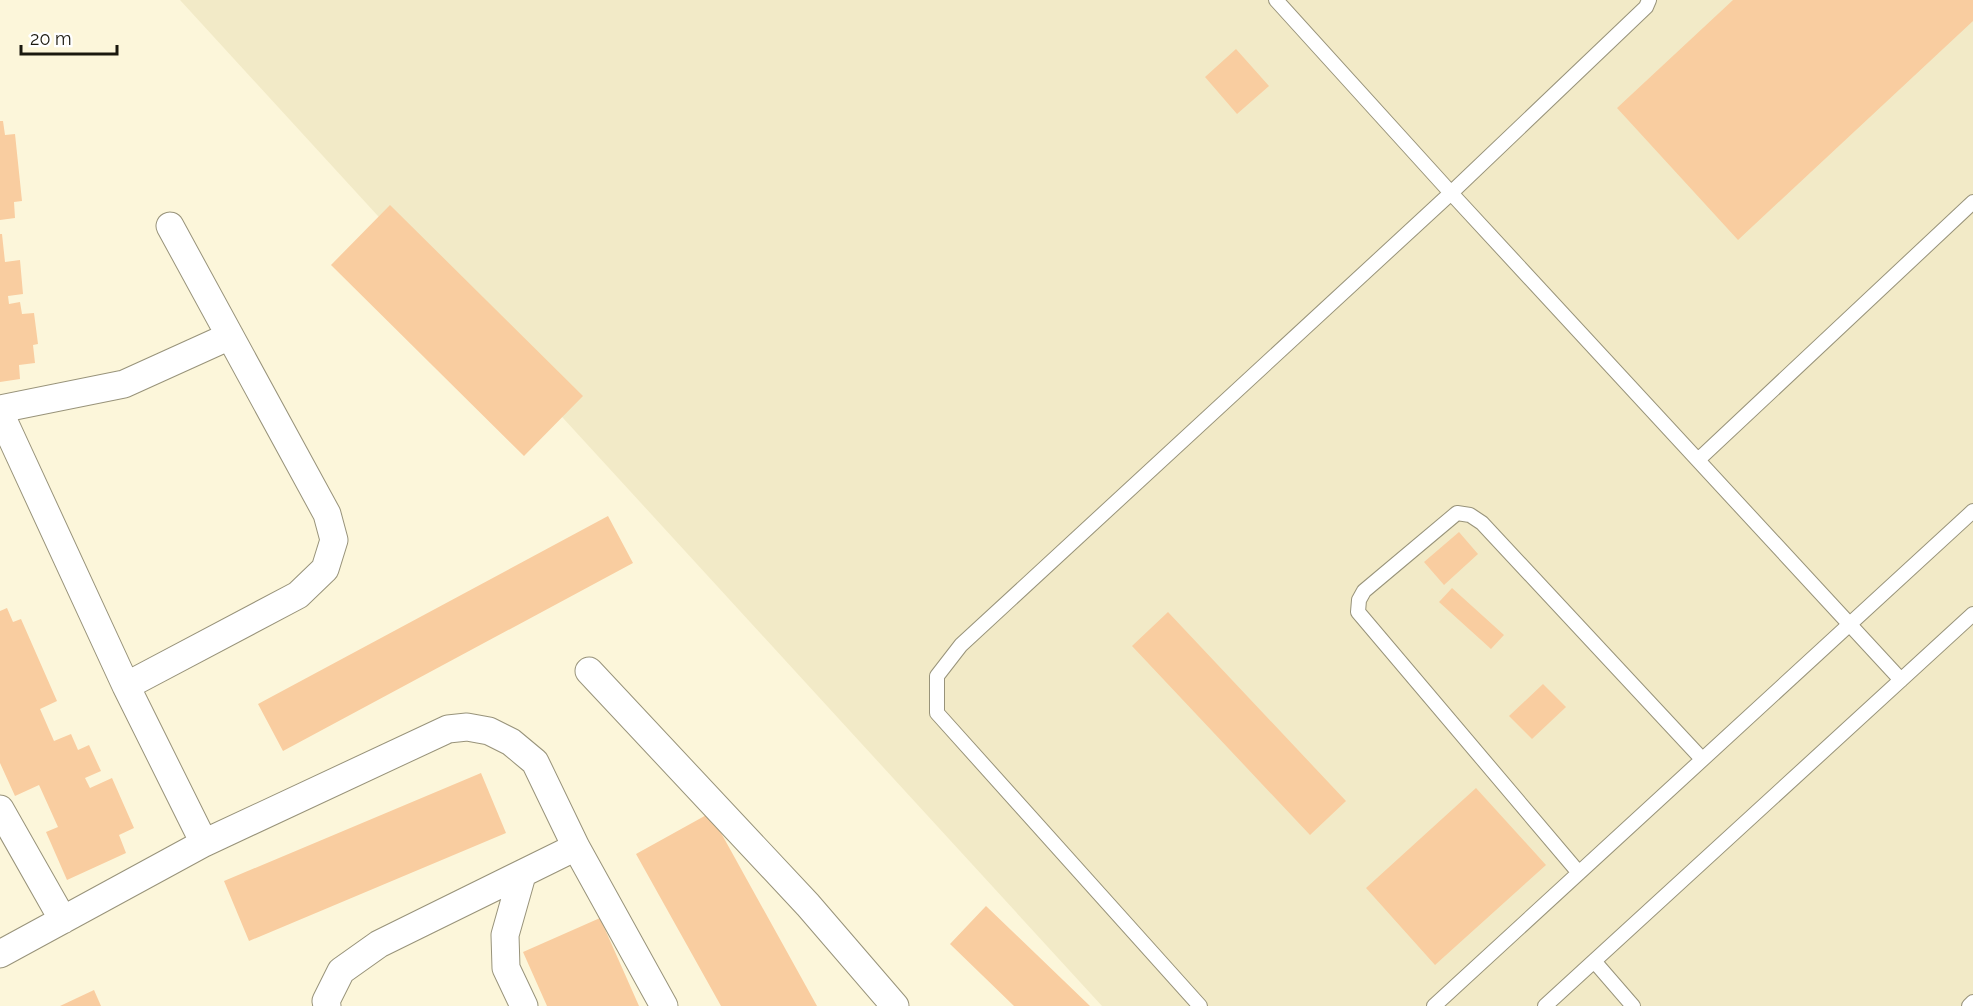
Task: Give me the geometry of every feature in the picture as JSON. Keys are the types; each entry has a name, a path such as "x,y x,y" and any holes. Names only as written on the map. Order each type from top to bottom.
{"street":[{"path":"126,686 298,595 325,569 334,540 327,513 170,226"},
{"path":"204,843 126,686 0,411 124,384 230,336"},
{"path":"589,671 808,905 895,1006"},
{"path":"0,954 204,843 448,729 467,728 489,731 511,741 535,762 576,847 664,1006"},
{"path":"0,810 63,920"},
{"path":"327,1006 326,1001 341,971 379,944 576,847"},
{"path":"522,874 505,936 506,968 524,1006"}],"lane":[{"path":"1276,0 1901,680"},
{"path":"1200,1006 937,713 937,676 962,645 1451,193 1646,7 1649,0"},
{"path":"1698,460 1973,202"},
{"path":"1434,1006 1973,511"},
{"path":"1579,873 1358,612 1359,600 1364,591 1457,513 1470,515 1482,523 1702,759"},
{"path":"1545,1006 1973,614"},
{"path":"1594,961 1633,1006"},
{"path":"1968,1006 1973,1002"}],"shaded area":[{"path":"180,0 1973,0 1973,1006 1102,1006"}],"building":[{"path":"1733,0 1973,0 1973,21 1738,240 1617,108"},
{"path":"1236,49 1269,86 1237,114 1205,77"},
{"path":"0,121 3,121 5,135 15,134 22,201 14,202 15,218 0,220"},
{"path":"390,205 583,396 524,456 331,265"},
{"path":"0,234 2,234 5,262 20,260 23,294 8,296 9,304 20,302 22,314 34,313 38,344 33,345 35,363 19,365 20,379 0,382"},
{"path":"608,516 633,563 283,751 258,704"},
{"path":"1459,532 1478,554 1444,585 1424,562"},
{"path":"1452,588 1504,635 1491,649 1439,602"},
{"path":"7,608 13,622 21,619 57,701 40,709 54,741 71,734 78,750 89,745 101,771 85,778 90,788 112,778 134,828 119,835 126,853 67,880 46,832 58,827 39,785 15,796 0,763 0,611"},
{"path":"1168,612 1346,801 1310,835 1132,646"},
{"path":"1543,684 1566,707 1532,739 1509,716"},
{"path":"481,773 506,833 249,941 224,881"},
{"path":"1476,788 1546,865 1435,965 1366,888"},
{"path":"710,813 817,1006 721,1006 636,854"},
{"path":"986,906 1090,1006 1014,1006 950,944"},
{"path":"600,918 639,1006 547,1006 523,952"},
{"path":"94,990 101,1006 60,1006"}]}
